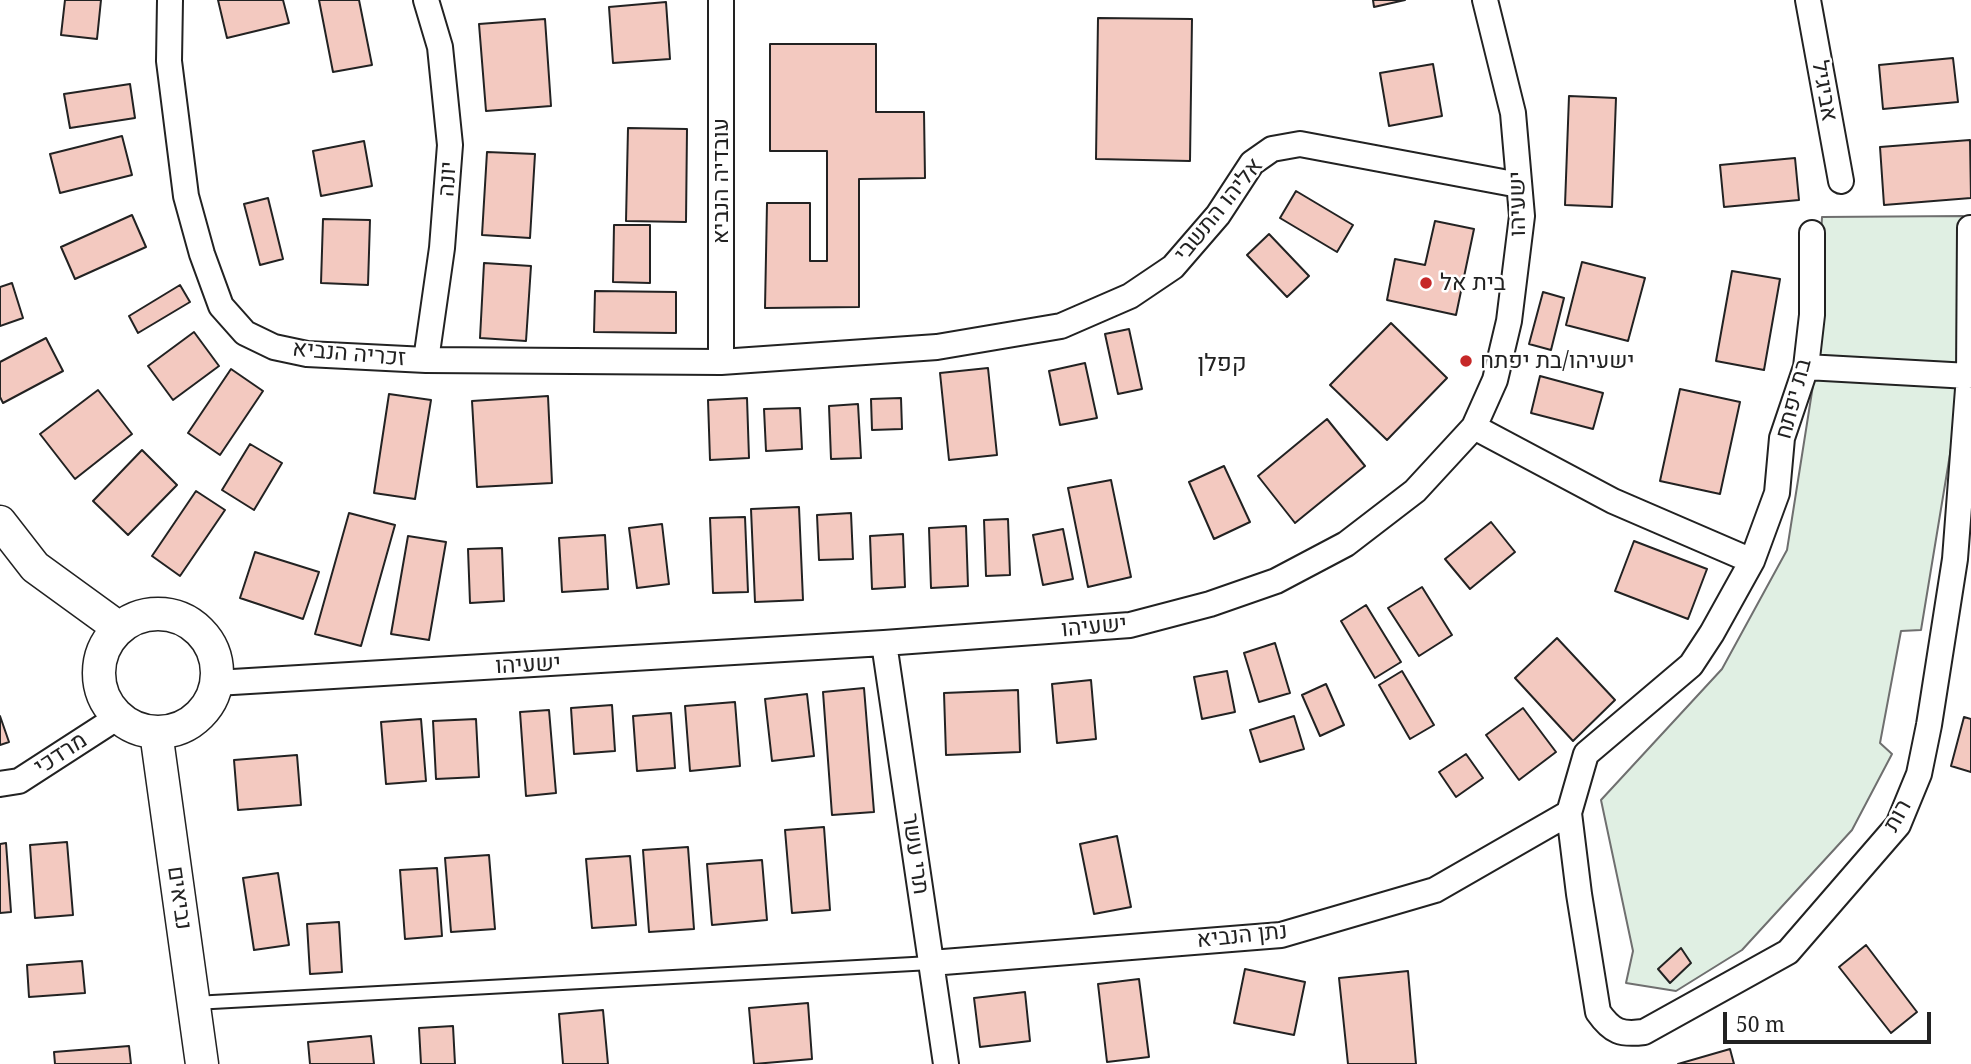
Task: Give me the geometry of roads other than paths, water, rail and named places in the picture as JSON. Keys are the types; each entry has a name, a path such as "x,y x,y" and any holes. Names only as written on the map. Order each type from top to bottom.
{"street":[{"name":"זכריה הנביא","path":"170,0 169,61 186,196 220,306 245,333 274,347 307,355 426,360 721,362"},
{"name":"יונה","path":"426,0 440,47 450,145 442,248 426,360"},
{"name":"עובדיה הנביא","path":"721,0 721,362"},
{"name":"ישעיהו","path":"216,683 884,643 1130,625 1210,604 1276,581 1346,544 1415,491 1474,427 1495,380 1509,321 1522,216 1513,113 1485,0"},
{"name":"אביגיל","path":"1808,0 1841,181"},
{"name":"אליהו התשבי","path":"721,362 937,347 1061,326 1130,296 1173,267 1218,215 1252,163 1272,149 1300,144 1519,185"},
{"name":"רות","path":"1569,813 1598,1012 1609,1027 1627,1034 1644,1032 1788,952 1898,825 1919,774 1955,559 1969,376 1970,228"},
{"name":"בת יפתח","path":"1569,813 1586,754 1690,665 1712,634 1752,561 1777,493 1782,438 1806,367 1812,315 1812,233"},
{"path":"1806,367 1969,376"},
{"path":"1474,427 1613,500 1752,561"},
{"path":"0,523 35,567 119,628"},
{"path":"163,613 177,616 195,626 209,642 216,663 216,683 211,698 200,715 183,727 156,732 136,728 118,717 101,690 99,669 103,649 119,628 142,615 163,613"},
{"name":"תרי עשר","path":"884,643 946,1064"},
{"name":"מרדכי","path":"0,784 19,781 118,717"},
{"name":"נביאים","path":"156,732 202,1064"},
{"name":"נתן הנביא","path":"931,963 1281,935 1435,890 1569,813"}],"lane":[{"path":"194,1003 931,963"}],"place":[{"name":"בית אל","path":"1426,283"},
{"name":"ישעיהו/בת יפתח","path":"1466,361"}],"district":[{"name":"קפלן","path":"1222,364"}]}
